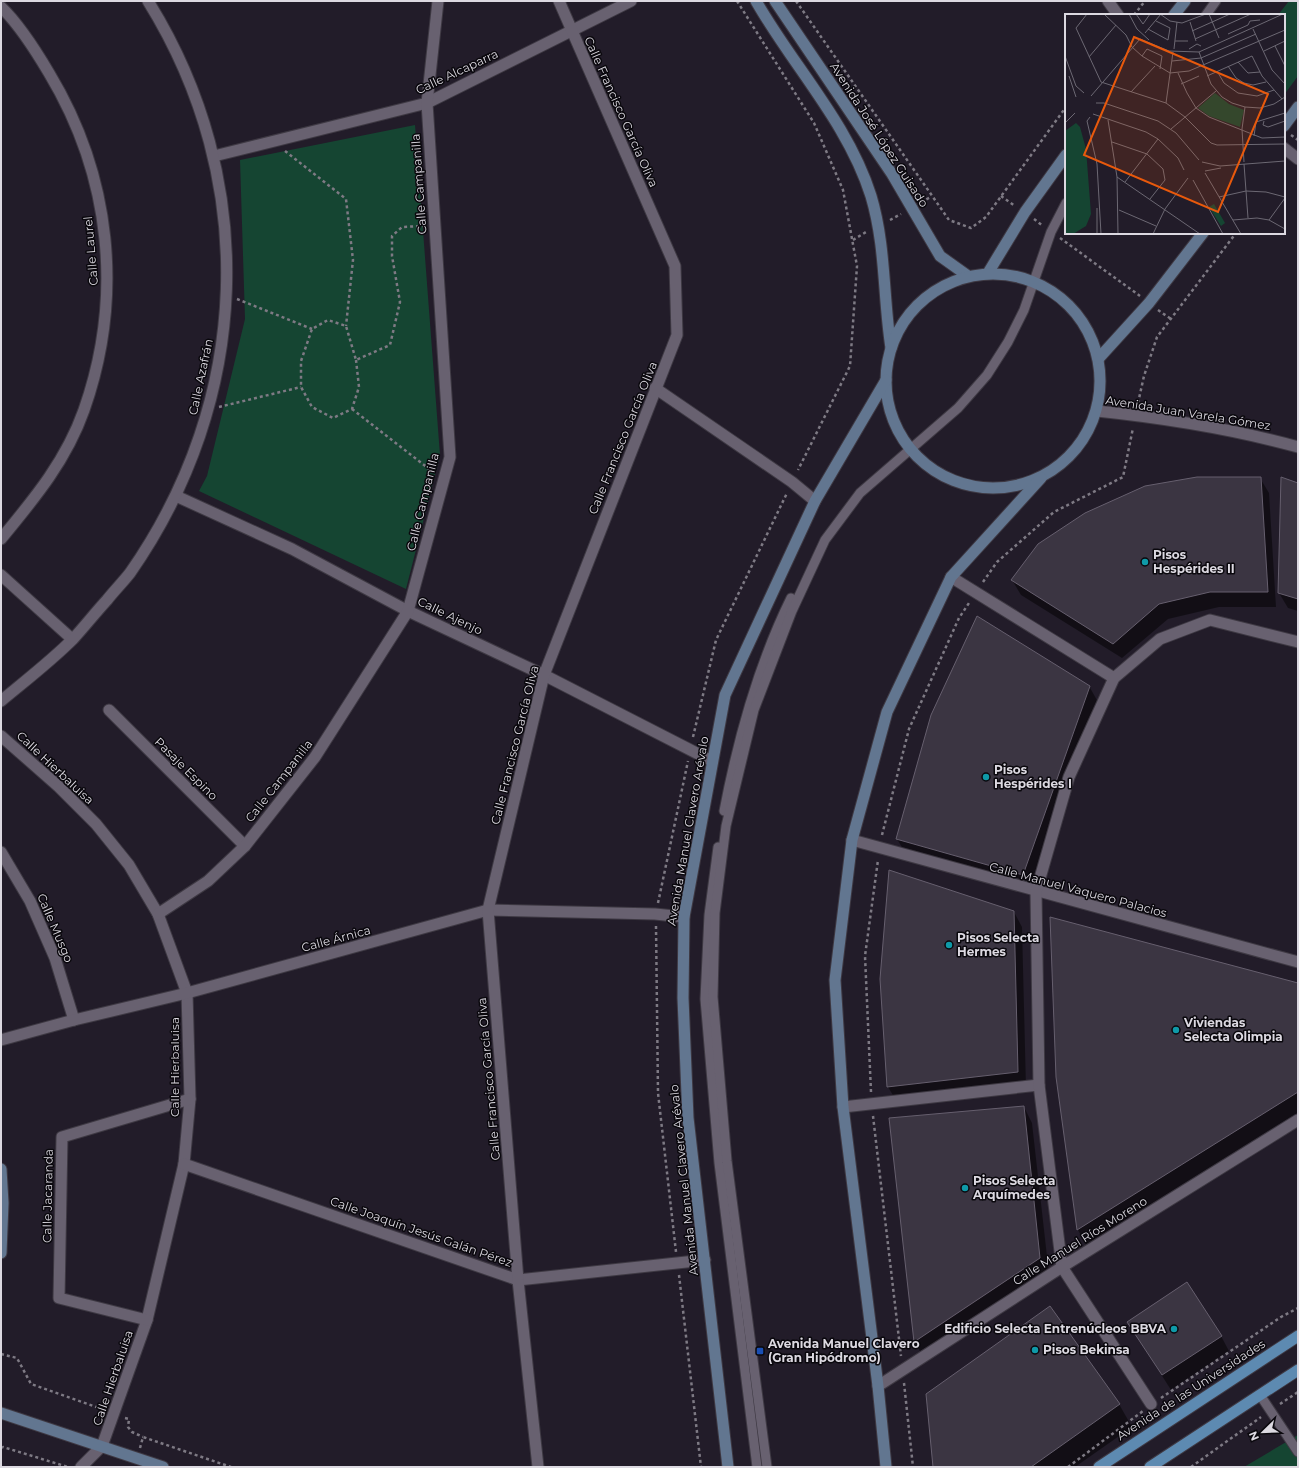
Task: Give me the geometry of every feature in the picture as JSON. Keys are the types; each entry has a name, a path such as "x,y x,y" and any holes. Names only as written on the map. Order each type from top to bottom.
{"main road":[{"path":"756,1 840,128 858,162 870,195 878,226 884,274 885,313 890,348 886,380 888,405 896,428 910,449 931,469 956,482 985,489 1014,487 1041,478"},
{"name":"Avenida José López Guisado","path":"776,1 892,174 940,256 968,276"},
{"path":"1175,14 1185,1"},
{"path":"1285,125 1298,107"},
{"path":"988,273 1025,212 1065,155"},
{"path":"1099,358 1149,303 1202,234"},
{"path":"886,1467 878,1386 843,1107 835,980 852,840 887,712 951,577 1041,478 1071,456 1085,438 1097,411 1101,385 1099,358 1086,326 1064,299 1034,281 1011,274 988,273 968,276 942,286 920,302 902,323 890,348"},
{"name":"Avenida Manuel Clavero Arévalo","path":"728,1467 688,1118 683,998 684,917 725,696 815,501 886,380"},
{"path":"1,1169 3,1203 1,1253"},
{"name":"Avenida de las Universidades","path":"1099,1467 1298,1336"},
{"path":"1150,1467 1298,1370"},
{"path":"1,1413 163,1467"}],"street":[{"name":"Calle Azafrán","path":"1,701 72,639 130,573 176,496 209,410 222,344 227,295 227,256 224,216 214,156 195,94 178,56 148,1"},
{"name":"Calle Campanilla","path":"158,914 186,897 208,881 245,846 315,757 408,610 450,457 427,103 438,1"},
{"name":"Calle Francisco García Oliva","path":"538,1467 518,1280 488,910 544,675 677,335 675,266 559,1"},
{"name":"Calle Alcaparra","path":"214,156 427,103 631,1"},
{"path":"1108,1 1117,14"},
{"name":"Calle Laurel","path":"1,7 40,58 61,94 82,138 96,186 103,227 108,281 96,367 83,411 66,450 44,487 1,539"},
{"path":"1285,149 1298,159"},
{"path":"655,388 792,482 815,501"},
{"name":"Avenida Juan Varela Gómez","path":"1097,411 1136,415 1261,436 1298,447"},
{"name":"Calle Ajenjo","path":"176,496 292,549 408,610 544,675 712,761"},
{"path":"1,575 72,639"},
{"path":"951,577 1114,678"},
{"path":"1151,1404 1062,1267 1039,1085 1036,892 1068,777 1114,678 1160,639 1210,620 1298,642"},
{"name":"Pasaje Espino","path":"109,710 245,846"},
{"name":"Calle Hierbaluisa","path":"1,736 58,786 96,824 129,865 158,914 187,993 190,1098 184,1164 147,1320 115,1414 102,1446 81,1467"},
{"name":"Calle Manuel Vaquero Palacios","path":"852,840 1036,892 1298,962"},
{"name":"Calle Musgo","path":"1,852 30,901 55,958 74,1020"},
{"name":"Calle Árnica","path":"1,1040 74,1020 187,993 488,910 655,914 684,917"},
{"path":"843,1107 1039,1085"},
{"name":"Calle Jacaranda","path":"147,1320 59,1298 62,1137 190,1098"},
{"name":"Calle Manuel Ríos Moreno","path":"878,1386 1062,1267 1298,1120"},
{"name":"Calle Joaquín Jesús Galán Pérez","path":"184,1164 518,1280 705,1260"}],"lane":[{"path":"1207,14 1216,1"},
{"path":"767,1467 727,1161 713,996 715,913 726,826 754,710 792,611 825,540 860,493 958,408 987,375 1008,342 1024,310 1051,232 1065,205"},
{"path":"757,1467 719,1163 705,999 709,915 714,872 732,770 748,708 784,613 822,536 855,489 885,462 910,449"},
{"path":"1260,1395 1298,1452"}],"path":[{"path":"796,1 949,220 971,228 986,217 1065,108"},
{"path":"1135,14 1145,1"},
{"path":"274,142 346,199 353,260 346,326 356,360 359,387 352,409 333,418 312,407 302,387 301,361 312,329 328,320 346,326"},
{"path":"852,240 912,208 931,196"},
{"path":"1001,196 1025,212 1171,320"},
{"path":"356,360 390,345 400,302 392,256 392,236 402,227 435,226"},
{"path":"913,1467 869,1076 865,956 880,848 909,730 959,618 997,562 1054,512 1123,478 1144,376 1157,337 1235,234"},
{"path":"227,295 312,329"},
{"path":"209,410 302,387"},
{"path":"352,409 443,480"},
{"path":"1068,1467 1151,1404 1281,1317 1298,1308"},
{"path":"1,1354 17,1358 31,1384 129,1419 128,1427 132,1432 144,1437 231,1467"},
{"path":"1191,1467 1298,1392"},
{"path":"138,1452 144,1437"},
{"path":"1,1448 4,1447 68,1467"}],"green space":[{"path":"1289,1 1298,1 1298,76 1285,94 1285,14 1279,14"},
{"path":"415,125 440,455 406,589 199,491 207,476 245,319 240,160"},
{"path":"1298,1435 1298,1467 1244,1467"}],"building":[{"name":"Pisos Hespérides II","path":"1197,477 1261,477 1268,592 1210,592 1159,604 1113,644 1011,580 1038,544 1085,513 1145,486"},
{"path":"1281,477 1298,483 1298,599 1278,593"},
{"name":"Pisos Hespérides I","path":"977,616 1090,686 1023,875 896,839 931,715"},
{"name":"Pisos Selecta Hermes","path":"889,870 1014,911 1018,1072 887,1087 880,979"},
{"name":"Viviendas Selecta Olimpia","path":"1050,917 1298,983 1298,1092 1077,1230 1056,1077"},
{"name":"Pisos Selecta Arquímedes","path":"1024,1106 1040,1258 914,1342 889,1118"},
{"name":"Edificio Selecta Entrenúcleos BBVA","path":"1187,1282 1222,1336 1162,1375 1127,1322"},
{"name":"Pisos Bekinsa","path":"1050,1306 1120,1404 1031,1467 933,1467 926,1394"}],"place":[{"name":"Pisos Hespérides II","path":"1145,562"},
{"name":"Pisos Hespérides I","path":"986,777"},
{"name":"Pisos Selecta Hermes","path":"949,945"},
{"name":"Viviendas Selecta Olimpia","path":"1176,1030"},
{"name":"Pisos Selecta Arquímedes","path":"965,1188"},
{"name":"Edificio Selecta Entrenúcleos BBVA","path":"1174,1329"},
{"name":"Pisos Bekinsa","path":"1035,1350"},
{"name":"Avenida Manuel Clavero (Gran Hipódromo)","path":"760,1351"}]}
